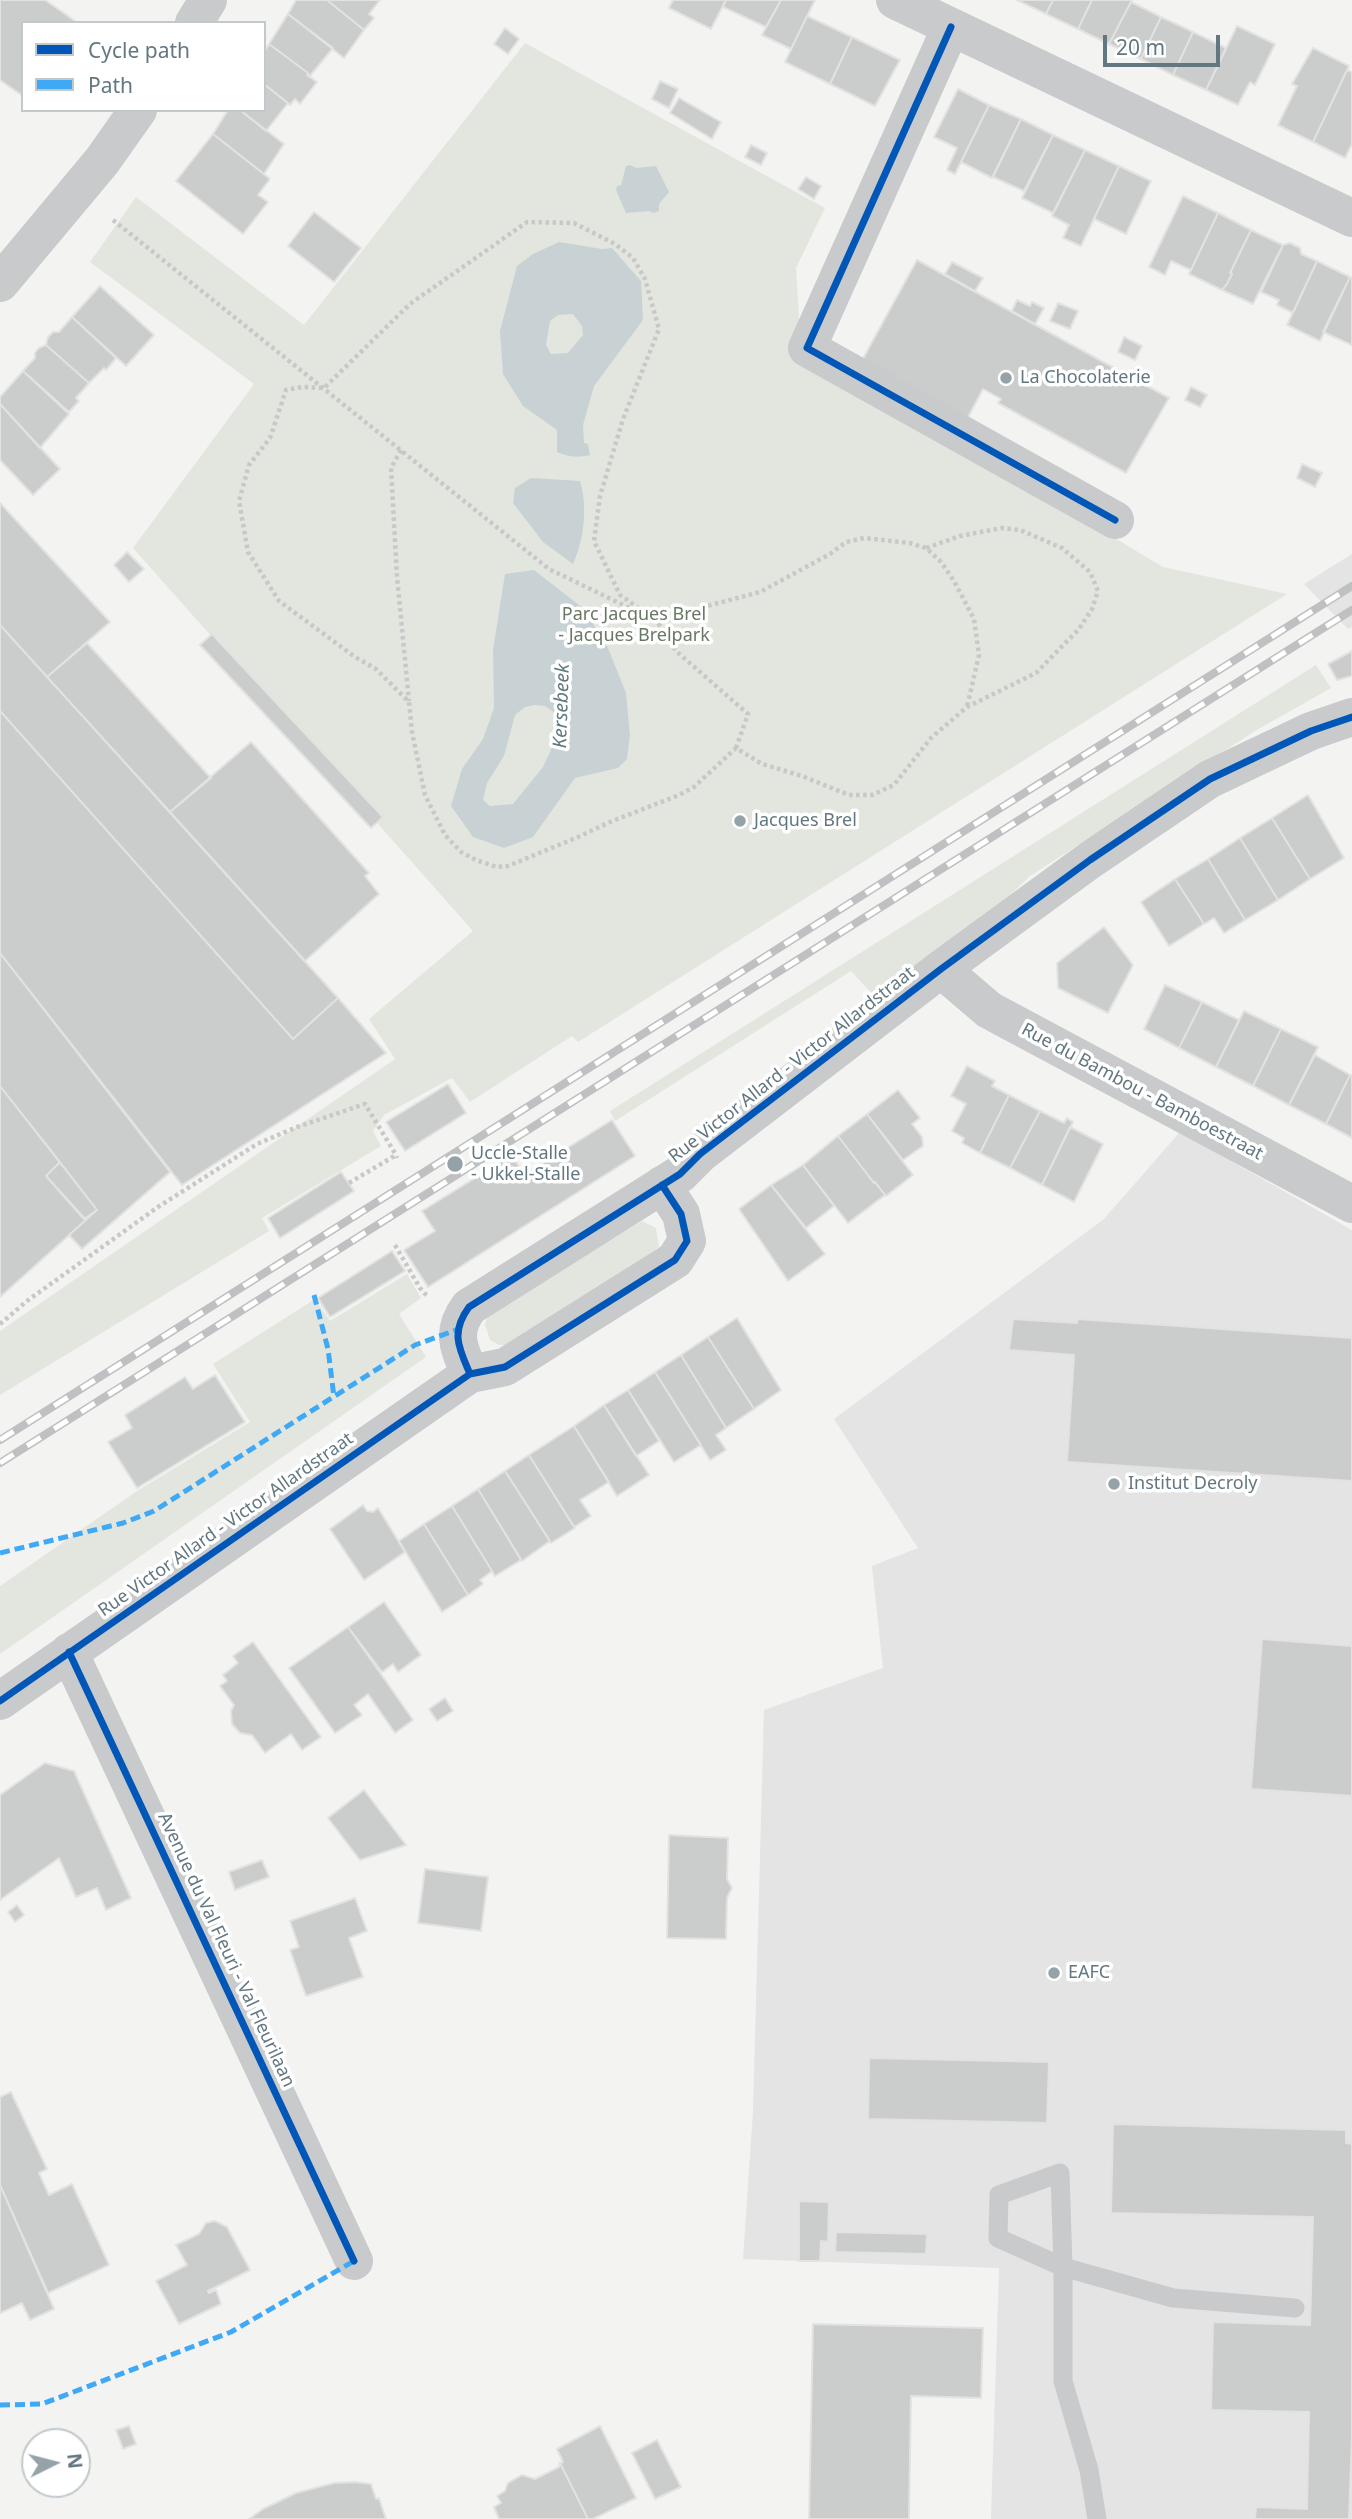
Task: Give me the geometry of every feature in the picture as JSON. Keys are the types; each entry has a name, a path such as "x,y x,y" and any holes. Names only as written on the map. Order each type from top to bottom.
{"street":[{"path":"195,21 208,0"},
{"path":"895,0 1352,218"},
{"path":"951,27 807,348 1115,520"},
{"path":"0,283 102,161 137,112"},
{"name":"Rue Victor Allard - Victor Allardstraat","path":"470,1374 457,1342 460,1319 469,1307 662,1185 941,969 1090,860 1210,779 1311,731 1352,717"},
{"name":"Rue du Bambou - Bamboestraat","path":"941,969 989,1010 1352,1204"},
{"name":"Rue Victor Allard - Victor Allardstraat","path":"0,1701 470,1374 505,1367 676,1260 687,1241 681,1214 662,1185"},
{"name":"Avenue du Val Fleuri - Val Fleurilaan","path":"69,1653 354,2262"}],"lane":[{"path":"1097,2519 1089,2470 1063,2381 1063,2267 1060,2174 999,2195 998,2238 1063,2267 1173,2298 1295,2308"}],"path":[{"path":"113,220 549,569 618,605 657,621 760,592 831,554 846,541 864,538 910,543 926,548 941,562 954,581 974,619 979,655 967,708"},
{"path":"401,450 391,468 397,578 412,732 425,795 445,835 461,852 497,867 508,866 679,795 694,787 736,748 748,714 676,651 657,621 620,595 594,541 600,496 623,419 659,329 645,279 633,258 615,244 574,223 527,222 410,304 324,388 302,387 286,390 270,438 249,464 239,500 248,552 279,601 355,657 376,669 409,702"},
{"path":"736,748 762,764 802,776 849,795 872,795 894,785 931,737 967,708 1036,673 1079,629 1092,609 1098,592 1090,572 1062,548 1020,530 1002,528 970,534 926,548"},
{"path":"0,1324 27,1301 158,1207 257,1144 365,1104 396,1157 349,1183"},
{"path":"395,1245 400,1258 427,1296"}],"shaded area":[{"path":"1352,554 1352,627 1348,629 1304,584"},
{"path":"1180,1132 1352,1230 1352,2519 991,2519 999,2268 743,2259 753,2112 764,1710 883,1668 872,1566 918,1548 834,1419 1104,1219"}],"green space":[{"name":"Parc Jacques Brel - Jacques Brelpark","path":"525,43 825,208 796,268 801,350 1163,567 1287,594 578,1042 572,1036 470,1102 452,1078 384,1115 373,1131 381,1146 262,1218 269,1231 0,1395 0,1331 395,1059 369,1019 473,931 133,548 254,384 90,262 136,197 304,325"},
{"path":"1316,665 1331,688 1255,731 1030,876 980,924 874,996 851,971 615,1121 610,1111"},
{"path":"642,1221 656,1228 659,1247 509,1345 499,1345 490,1340 485,1325 488,1314"},
{"path":"407,1274 421,1298 399,1314 426,1357 0,1654 0,1586 137,1491 250,1422 213,1364 315,1299 330,1321"}],"water":[{"path":"626,166 636,168 656,166 669,192 659,204 659,211 626,213 616,190 617,186 621,185"},
{"path":"559,242 602,249 612,248 641,281 643,320 594,386 583,425 584,443 588,444 590,455 573,457 557,452 557,430 523,406 503,374 500,331 517,266 533,254","holes":["573,314 582,326 583,335 568,353 551,354 546,345 550,321 558,315"]},
{"path":"531,478 580,481 584,523 573,564 543,542 513,503 515,488"},
{"name":"Kersebeek","path":"534,570 584,609 608,648 626,693 630,735 627,759 618,768 575,778 533,837 504,848 473,837 451,806 462,769 483,739 494,708 493,650 505,574","holes":["545,706 555,713 557,737 543,767 513,804 490,806 483,800 487,783 504,756 515,715 525,707"]}],"building":[{"path":"0,0 45,0 75,21 21,21 21,95 0,80"},
{"path":"296,0 327,0 364,30 344,58 288,14"},
{"path":"327,0 380,0 369,14 374,18 364,30"},
{"path":"673,0 726,0 711,29 669,8"},
{"path":"726,0 781,0 766,27 723,7"},
{"path":"781,0 815,0 791,49 762,35"},
{"path":"1017,0 1053,0 1046,14"},
{"path":"1053,0 1092,0 1078,29 1046,14"},
{"path":"1092,0 1132,0 1109,44 1078,29"},
{"path":"1131,2 1161,17 1141,59 1109,44"},
{"path":"288,14 333,48 309,77 308,73 269,44"},
{"path":"807,16 852,37 830,84 785,62"},
{"path":"1161,17 1193,32 1173,75 1141,59"},
{"path":"1237,26 1275,44 1255,85 1250,82 1238,105 1206,90"},
{"path":"505,28 519,39 508,54 494,44"},
{"path":"1193,32 1226,48 1206,90 1173,75"},
{"path":"852,37 900,60 875,106 830,84"},
{"path":"269,44 317,82 300,104 295,99 290,105 266,86 266,49"},
{"path":"1313,48 1349,66 1313,142 1278,125 1297,86 1292,84"},
{"path":"1347,70 1352,72 1352,144 1345,158 1313,142"},
{"path":"660,81 678,89 669,108 652,99"},
{"path":"266,86 288,103 266,131 242,112 266,112"},
{"path":"958,89 989,105 955,174 947,170 957,148 934,137"},
{"path":"679,98 721,122 712,139 670,113"},
{"path":"989,105 1021,119 992,178 961,162"},
{"path":"227,112 243,112 284,144 264,174 213,134"},
{"path":"1021,119 1053,135 1024,191 993,177"},
{"path":"213,134 270,179 258,195 268,202 243,234 176,181"},
{"path":"1053,135 1085,150 1053,213 1022,198"},
{"path":"751,145 767,153 761,165 745,157"},
{"path":"1085,150 1119,166 1081,246 1063,238 1069,225 1052,216"},
{"path":"1119,166 1151,181 1126,234 1094,219"},
{"path":"806,177 821,186 814,199 798,189"},
{"path":"1183,196 1218,213 1191,270 1171,261 1165,275 1149,267"},
{"path":"314,212 361,248 334,282 288,246"},
{"path":"1218,213 1251,230 1222,290 1189,274"},
{"path":"1251,230 1283,245 1253,304 1222,290"},
{"path":"1290,243 1300,248 1301,254 1317,261 1293,313 1277,305 1279,300 1261,292 1283,245"},
{"name":"La Chocolaterie","path":"917,260 1169,398 1126,473 998,403 1001,399 983,389 965,423 859,366"},
{"path":"1317,261 1350,277 1320,341 1287,325"},
{"path":"952,262 983,278 975,291 945,274"},
{"path":"1350,277 1352,278 1352,345 1323,332"},
{"path":"100,286 154,335 126,366 72,317"},
{"path":"1017,300 1030,306 1032,302 1044,308 1035,324 1012,311"},
{"path":"1058,303 1078,311 1070,329 1050,321"},
{"path":"72,317 116,358 89,383 46,345 48,337 53,332 59,332"},
{"path":"1124,337 1142,346 1135,360 1118,352"},
{"path":"46,345 89,383 76,398 79,401 69,412 23,371 35,358 39,348"},
{"path":"23,371 69,414 40,448 0,404 0,397"},
{"path":"1191,387 1207,395 1200,407 1185,400"},
{"path":"0,404 60,469 33,495 0,460"},
{"path":"1302,464 1322,473 1315,487 1297,478"},
{"path":"0,503 110,622 47,677 0,625"},
{"path":"127,552 144,569 129,582 114,565"},
{"path":"0,625 338,998 293,1039 0,711"},
{"path":"212,634 383,817 371,828 200,645"},
{"path":"87,643 211,778 170,812 47,677"},
{"path":"1352,651 1352,676 1337,680 1328,664"},
{"path":"0,711 293,1039 338,998 386,1053 182,1185 0,953"},
{"path":"251,742 369,873 365,876 379,894 305,961 170,812"},
{"path":"1308,795 1344,858 1310,879 1272,818"},
{"path":"1272,818 1310,879 1278,900 1240,838"},
{"path":"1240,838 1278,900 1245,920 1208,859"},
{"path":"1208,859 1245,920 1224,933 1214,918 1204,924 1175,879"},
{"path":"1175,879 1204,924 1169,946 1141,902"},
{"path":"1104,927 1133,965 1108,1013 1058,988 1057,963"},
{"path":"0,953 170,1172 82,1249 69,1235 97,1210 0,1086"},
{"path":"1165,985 1202,1002 1179,1048 1144,1029"},
{"path":"1202,1002 1239,1020 1216,1067 1179,1048"},
{"path":"1244,1011 1281,1029 1253,1086 1216,1067"},
{"path":"1281,1029 1318,1047 1289,1105 1253,1086"},
{"path":"1315,1055 1350,1075 1326,1124 1289,1105"},
{"path":"967,1066 995,1081 992,1086 1009,1095 980,1153 962,1143 964,1138 952,1131 966,1104 951,1096"},
{"path":"1350,1075 1352,1076 1352,1138 1326,1124"},
{"path":"448,1084 466,1113 405,1151 386,1122"},
{"path":"0,1086 60,1162 46,1176 86,1220 0,1297"},
{"path":"898,1090 920,1118 912,1124 922,1137 923,1146 903,1160 867,1114"},
{"path":"1009,1095 1040,1111 1010,1168 980,1153"},
{"path":"1040,1111 1064,1123 1067,1118 1073,1122 1042,1185 1010,1168"},
{"path":"867,1114 913,1175 886,1196 838,1136"},
{"path":"612,1120 635,1156 428,1287 404,1250 435,1231 422,1211 512,1155 524,1175"},
{"path":"1070,1127 1103,1144 1074,1202 1042,1185"},
{"path":"838,1136 885,1195 848,1223 803,1165"},
{"path":"60,1162 97,1210 84,1219 46,1176"},
{"path":"803,1165 834,1206 806,1228 771,1185"},
{"path":"341,1172 354,1191 280,1238 268,1218"},
{"path":"771,1185 825,1254 788,1281 739,1209"},
{"path":"392,1251 405,1271 330,1317 318,1298"},
{"path":"737,1318 781,1390 754,1409 708,1337"},
{"path":"1013,1319 1077,1323 1077,1319 1352,1338 1352,1481 1067,1462 1074,1355 1009,1350"},
{"path":"708,1337 754,1409 726,1428 681,1355"},
{"path":"681,1355 726,1428 716,1435 726,1450 710,1460 655,1372"},
{"path":"655,1372 701,1445 674,1462 628,1390"},
{"path":"215,1375 245,1422 137,1488 108,1442 132,1428 125,1415 185,1377 193,1389"},
{"path":"628,1390 659,1441 636,1456 604,1405"},
{"path":"604,1405 649,1475 617,1496 574,1426"},
{"path":"574,1426 609,1482 580,1500 591,1516 574,1527 529,1455"},
{"path":"529,1455 575,1528 551,1543 505,1471"},
{"path":"505,1471 550,1541 522,1561 478,1489"},
{"path":"478,1489 521,1560 495,1576 452,1506"},
{"path":"363,1505 367,1511 373,1512 378,1508 405,1552 364,1580 330,1529"},
{"path":"452,1506 492,1571 480,1580 483,1584 468,1595 424,1524"},
{"path":"424,1524 468,1595 442,1612 399,1541"},
{"path":"384,1602 421,1655 398,1672 393,1664 382,1672 348,1627"},
{"path":"348,1627 413,1720 395,1733 368,1694 354,1705 362,1715 335,1733 289,1668"},
{"path":"1262,1639 1352,1646 1352,1796 1251,1789"},
{"path":"253,1642 321,1737 302,1750 291,1734 265,1753 252,1735 240,1733 232,1724 231,1711 234,1705 220,1686 227,1681 223,1675 238,1663 233,1656"},
{"path":"445,1698 453,1711 437,1721 429,1709"},
{"path":"45,1763 74,1771 131,1898 106,1910 97,1888 76,1897 59,1858 0,1900 0,1795"},
{"path":"364,1790 406,1845 360,1860 328,1818"},
{"path":"669,1835 728,1838 727,1879 732,1888 727,1898 726,1939 667,1938"},
{"path":"262,1860 269,1877 235,1890 229,1872"},
{"path":"425,1869 488,1877 481,1931 418,1923"},
{"path":"355,1898 367,1931 349,1938 363,1977 306,1996 290,1950 299,1947 290,1921"},
{"path":"17,1905 24,1915 15,1922 8,1912"},
{"path":"869,2058 1049,2062 1047,2123 868,2119"},
{"path":"11,2092 47,2169 39,2173 49,2195 72,2184 109,2265 48,2293 0,2185 0,2097"},
{"path":"1113,2124 1346,2130 1346,2143 1352,2144 1352,2435 1349,2519 1255,2519 1256,2507 1307,2509 1309,2412 1211,2410 1213,2322 1310,2325 1313,2217 1111,2213"},
{"path":"0,2185 54,2309 30,2320 22,2303 0,2313"},
{"path":"799,2201 829,2202 828,2242 821,2241 820,2261 799,2261"},
{"path":"215,2221 227,2227 250,2270 208,2291 209,2293 216,2290 221,2304 179,2324 156,2281 187,2265 176,2245 199,2234 206,2223"},
{"path":"836,2232 927,2234 926,2254 835,2252"},
{"path":"813,2324 983,2328 981,2398 911,2396 909,2519 809,2519"},
{"path":"129,2426 136,2444 123,2449 116,2430"},
{"path":"600,2426 636,2498 588,2519 560,2463 563,2462 557,2449"},
{"path":"657,2440 681,2487 655,2499 632,2453"},
{"path":"560,2463 588,2519 499,2519 494,2507 501,2503 497,2496 505,2491 508,2483 522,2475 535,2479 559,2467"},
{"path":"334,2483 371,2484 386,2519 249,2519 296,2493"}],"railway":[{"path":"0,1440 1352,586"},
{"path":"0,1463 1352,610"}],"marked path":[{"path":"314,1295 328,1349 334,1397"},
{"path":"0,1553 123,1523 154,1511 415,1345 459,1329"},
{"path":"0,2405 42,2404 231,2332 354,2261 352,2258"}],"cycle path":[{"path":"951,27 807,348 1115,520"},
{"path":"470,1374 458,1340 460,1325 469,1307 680,1174 700,1154 941,969 1090,860 1210,779 1311,731 1352,717"},
{"path":"0,1701 470,1374 505,1367 675,1260 687,1241 681,1214 662,1185"},
{"path":"69,1652 354,2261"}],"place":[{"name":"La Chocolaterie","path":"1006,378"},
{"name":"Jacques Brel","path":"740,821"},
{"name":"Uccle-Stalle - Ukkel-Stalle","path":"455,1164"},
{"name":"Institut Decroly","path":"1114,1484"},
{"name":"EAFC","path":"1054,1973"}]}
